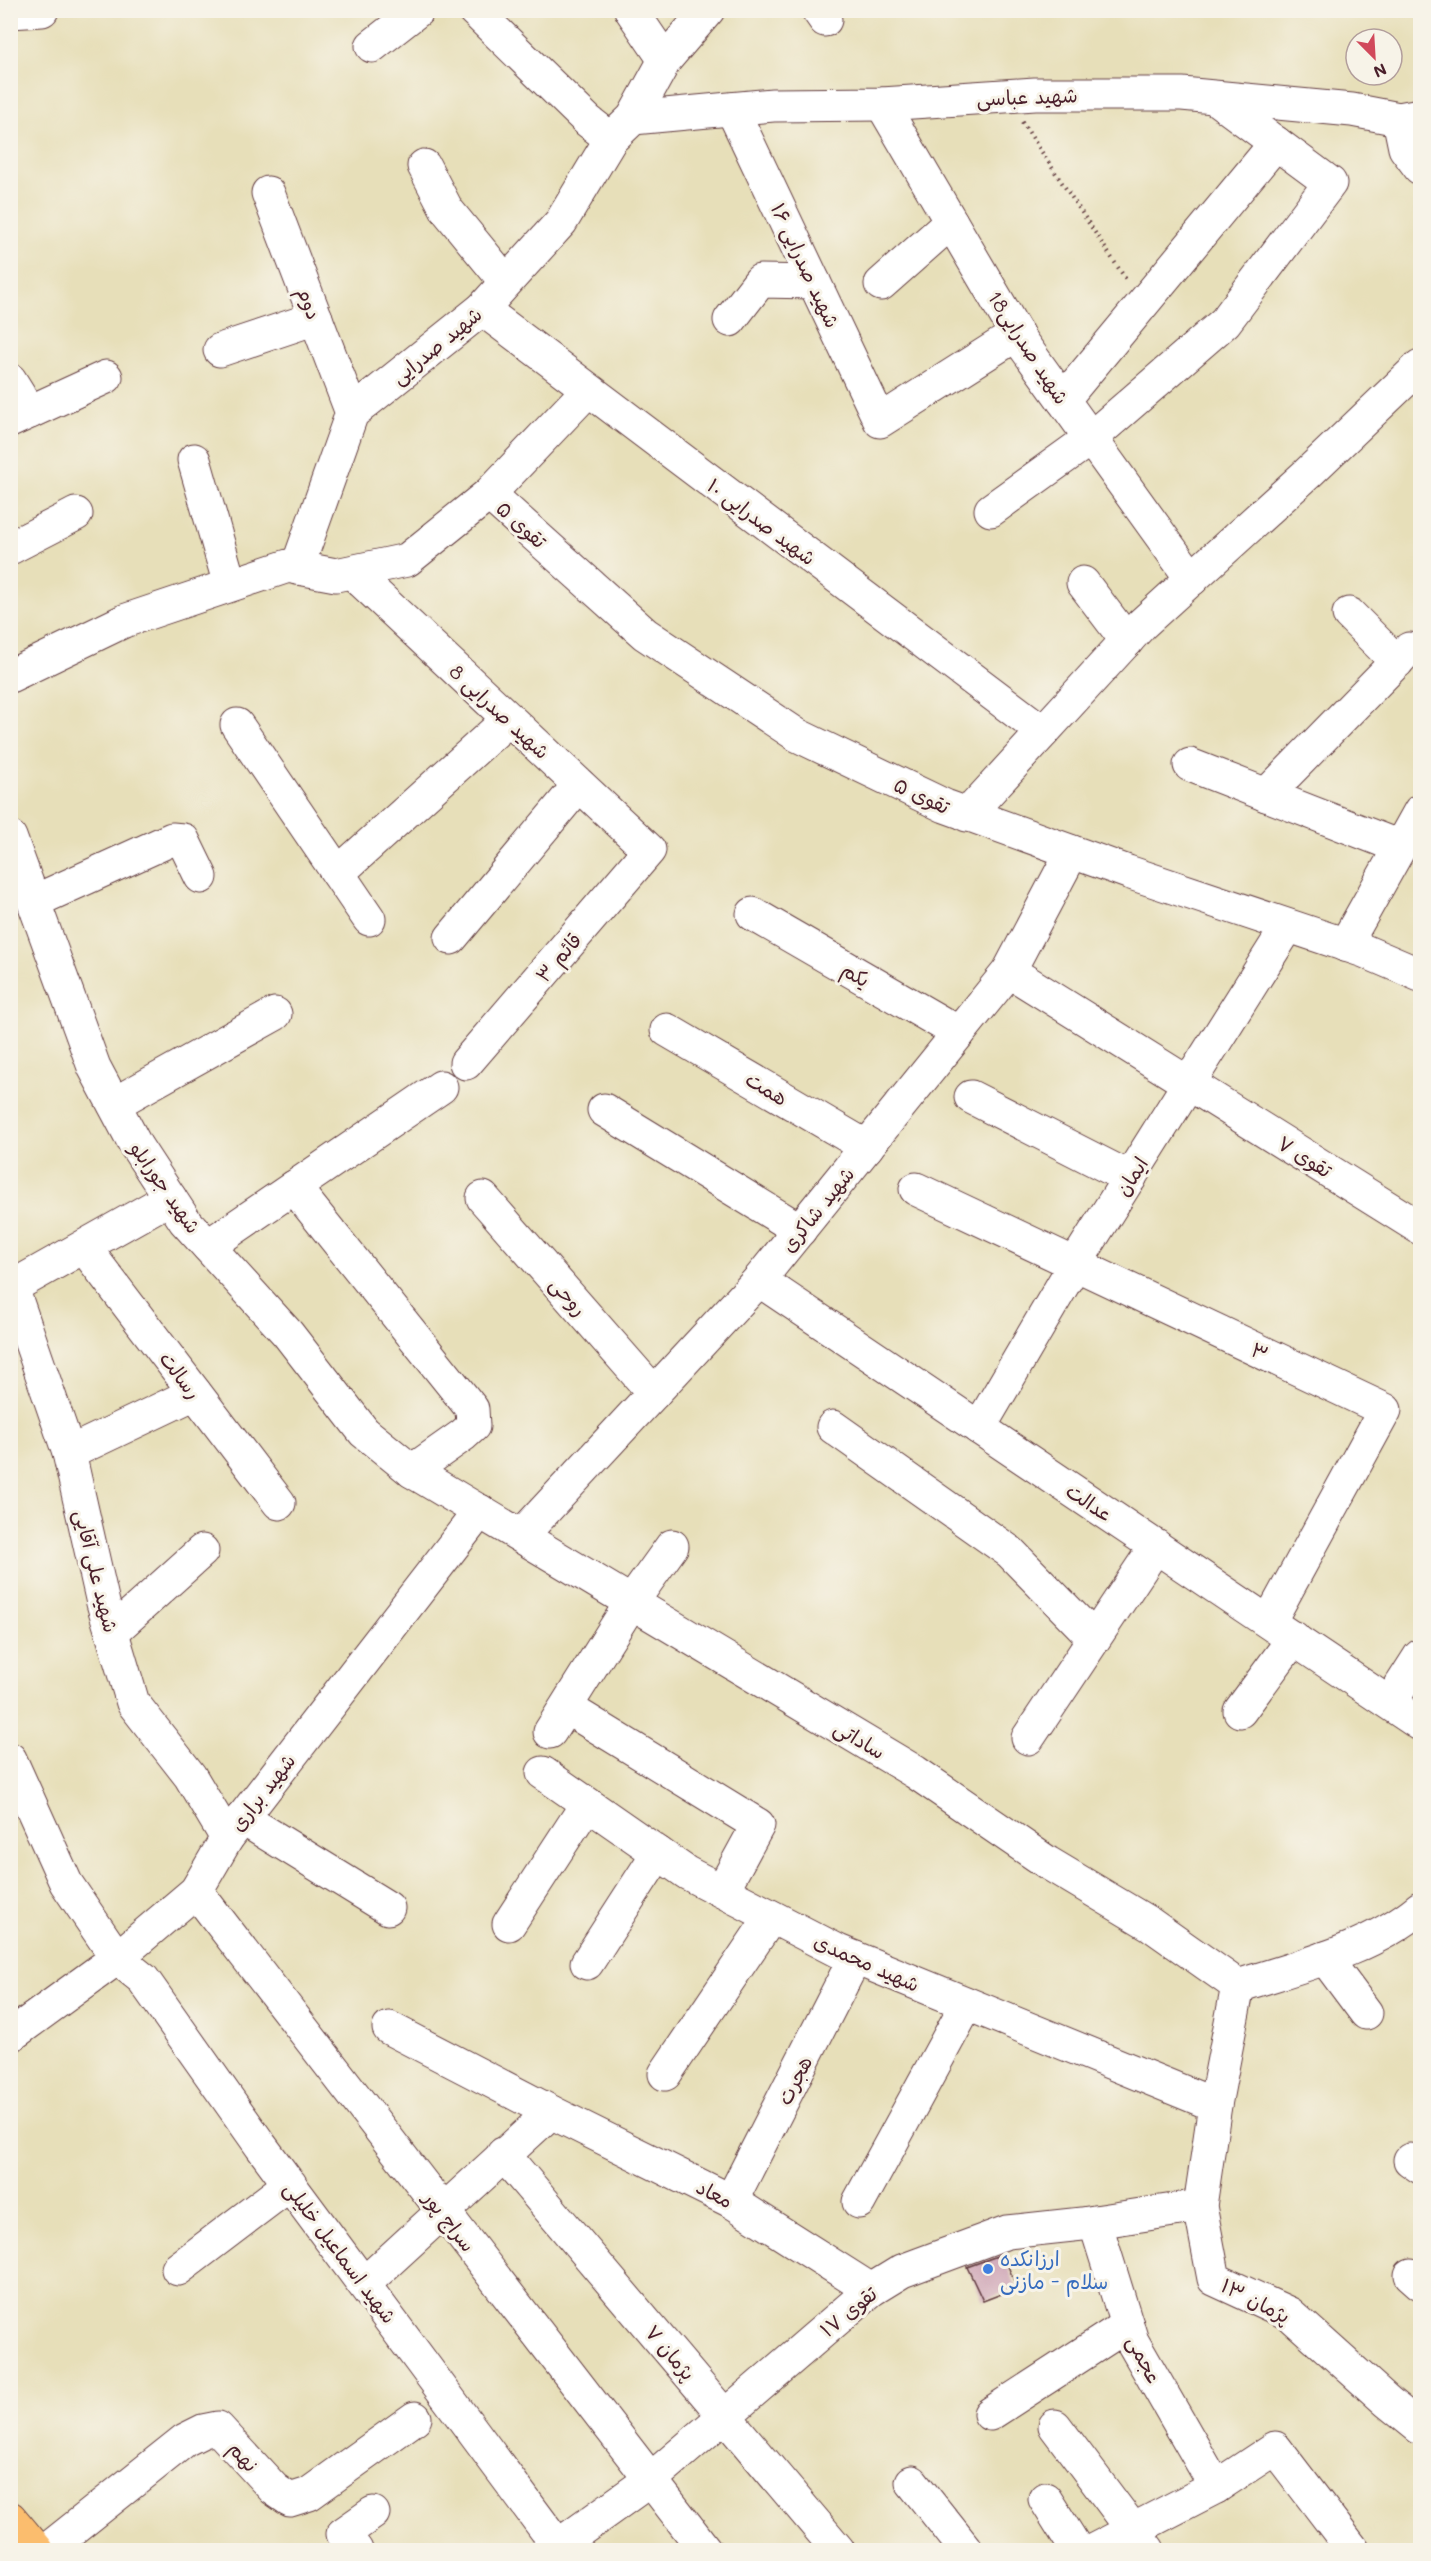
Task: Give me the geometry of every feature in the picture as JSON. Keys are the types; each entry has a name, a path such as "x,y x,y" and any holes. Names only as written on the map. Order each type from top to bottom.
{"street":[{"path":"10,12 42,10"},
{"path":"372,46 418,10"},
{"path":"474,10 588,121 622,128"},
{"path":"631,10 665,60"},
{"name":"شهید صدرایی","path":"352,413 482,309 561,222 665,60 708,10"},
{"name":"شهید عباسی","path":"622,128 732,109 773,105 882,104 1004,96 1182,94 1410,117"},
{"path":"991,510 1091,438 1225,322 1330,183 1213,97"},
{"name":"شهید صدرایی18","path":"882,104 1017,334 1192,579"},
{"name":"شهید صدرایی ۱۶","path":"732,109 880,421 1017,334"},
{"path":"1410,117 1405,148 1420,168"},
{"path":"1063,400 1276,143"},
{"path":"424,166 447,210 506,282"},
{"name":"دوم","path":"268,193 352,413"},
{"path":"881,284 951,222"},
{"path":"730,320 760,281 814,282"},
{"name":"شهید صدرایی ۱۰","path":"482,309 1043,732"},
{"path":"220,350 316,318"},
{"path":"968,815 1127,641 1420,366"},
{"path":"10,380 20,417 106,377"},
{"path":"13,669 124,621 288,566 336,575 407,560 489,494 588,390"},
{"path":"297,568 352,413"},
{"path":"194,460 231,585"},
{"name":"تقوی ۵","path":"489,494 645,634 797,735 968,815 1345,945 1420,975"},
{"path":"10,548 76,514"},
{"name":"شهید صدرایی 8","path":"352,572 649,850"},
{"path":"1083,583 1127,641"},
{"path":"1266,795 1403,656 1349,614"},
{"path":"338,873 509,719"},
{"path":"237,725 369,919"},
{"path":"1190,765 1400,847"},
{"path":"451,938 579,784"},
{"path":"1345,945 1420,811"},
{"name":"شهید جورابلو","path":"10,837 94,1066 136,1146 185,1221 288,1334 364,1432 412,1470 480,1511"},
{"path":"35,901 172,839 183,840 201,877"},
{"name":"قائم ۳","path":"466,1063 649,850"},
{"name":"شهید شاکری","path":"522,1535 759,1280 1009,971 1072,852"},
{"name":"یکم","path":"753,914 959,1033"},
{"name":"ایمان","path":"979,1428 1075,1264 1288,926"},
{"name":"تقوی ۷","path":"1009,971 1420,1228"},
{"path":"114,1104 275,1014"},
{"name":"همت","path":"667,1030 867,1147"},
{"path":"208,1246 441,1087"},
{"path":"971,1097 1130,1178"},
{"path":"604,1110 800,1230"},
{"path":"294,1186 472,1409 473,1426 412,1470"},
{"name":"۳","path":"916,1189 1385,1410 1281,1630"},
{"path":"11,1285 170,1198"},
{"name":"روحی","path":"483,1198 654,1393"},
{"name":"رسالت","path":"84,1246 279,1503"},
{"name":"عدالت","path":"759,1280 1420,1724"},
{"name":"شهید علی آقایی","path":"11,1285 69,1453 103,1603 133,1703 234,1828"},
{"path":"69,1453 195,1393"},
{"path":"833,1427 1010,1552 1094,1638"},
{"name":"ساداتی","path":"480,1511 915,1772 1048,1863 1150,1924 1234,1983"},
{"name":"شهید براری","path":"10,2036 117,1958 196,1891 234,1828 480,1511"},
{"path":"672,1546 631,1603 559,1720 758,1825 722,1891"},
{"path":"1028,1737 1156,1546"},
{"path":"111,1632 202,1551"},
{"path":"1240,1711 1281,1630"},
{"path":"1390,1703 1420,1656"},
{"name":"شهید اسماعیل خلیلی","path":"10,1759 66,1883 117,1958 143,1979 291,2184 560,2548"},
{"name":"شهید محمدی","path":"543,1773 687,1873 771,1917 855,1958 1215,2105"},
{"path":"509,1924 587,1804"},
{"path":"234,1828 388,1908"},
{"path":"586,1963 658,1853"},
{"name":"سراج پور","path":"196,1891 705,2550"},
{"path":"1234,1983 1324,1958 1374,1937 1420,1908"},
{"path":"665,2074 771,1917"},
{"name":"هجرت","path":"731,2201 855,1958"},
{"path":"1324,1958 1366,2013"},
{"name":"پژمان ۱۳","path":"1234,1983 1200,2206 1215,2279 1290,2314 1420,2428"},
{"path":"859,2202 967,2004"},
{"name":"معاد","path":"389,2028 551,2112 731,2201 871,2290"},
{"path":"365,2283 551,2112"},
{"name":"پژمان ۷","path":"503,2154 838,2550"},
{"path":"178,2269 291,2184"},
{"name":"تقوی ۱۷","path":"560,2548 651,2481 724,2415 871,2290 902,2271 1007,2232 1095,2222 1200,2206"},
{"name":"عجمی","path":"1095,2222 1132,2341 1216,2487"},
{"path":"990,2414 1128,2325"},
{"name":"نهم","path":"26,2541 185,2440 203,2431 218,2428 274,2489 290,2500 309,2494 416,2418"},
{"path":"1055,2426 1141,2541"},
{"path":"1094,2550 1141,2541 1275,2448 1353,2550"},
{"path":"912,2482 966,2550"},
{"path":"1045,2499 1077,2550"},
{"path":"356,2550 343,2534 373,2513"}],"path":[{"path":"1004,96 1142,304"}],"building":[{"name":"ارزانکده سلام - مازنی","path":"1003,2254 1017,2288 983,2301 967,2267"}],"place":[{"name":"ارزانکده سلام - مازنی","path":"988,2269"}]}
